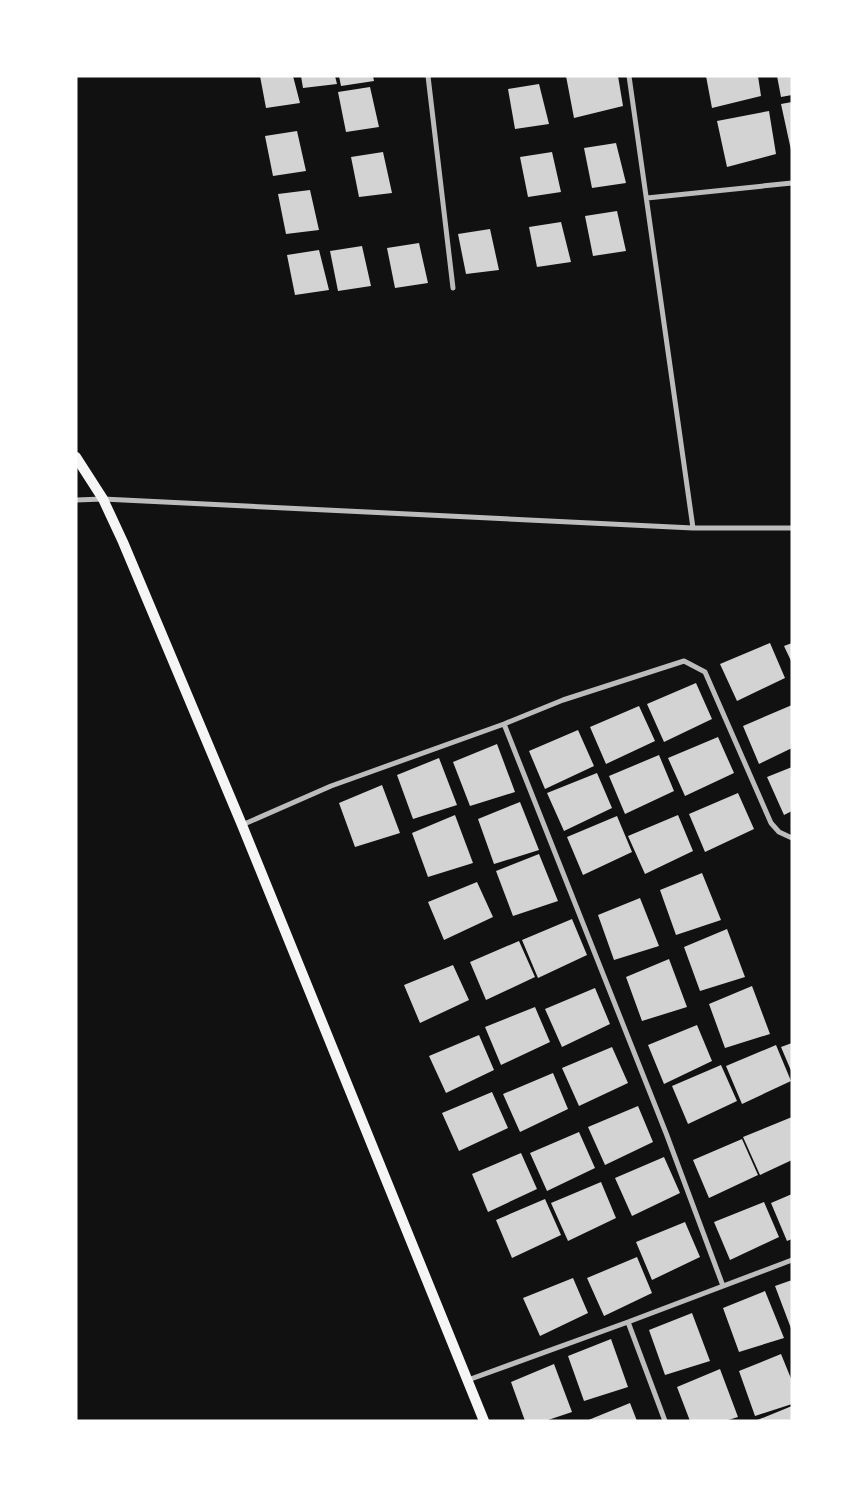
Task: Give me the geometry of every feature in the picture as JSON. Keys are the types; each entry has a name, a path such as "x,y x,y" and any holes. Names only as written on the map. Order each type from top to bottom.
{"main road":[{"path":"76,457 103,499 123,542 242,825 484,1421"}],"street":[{"path":"428,76 453,288"},
{"path":"630,76 693,528"},
{"path":"647,198 792,182"},
{"path":"76,500 103,499 693,528 792,528"},
{"path":"242,825 331,786 504,724 563,700 684,661 705,672 771,823 779,832 792,838"},
{"path":"504,724 666,1133 723,1286"},
{"path":"468,1380 792,1260"},
{"path":"628,1322 665,1421"}],"building":[{"path":"260,76 293,76 300,103 266,108"},
{"path":"301,76 335,76 337,84 303,88"},
{"path":"339,76 373,76 374,81 341,86"},
{"path":"566,76 618,76 623,106 574,118"},
{"path":"706,76 758,76 761,96 712,108"},
{"path":"777,76 792,76 792,95 781,97"},
{"path":"539,84 549,124 515,129 508,89"},
{"path":"370,87 379,127 346,132 338,92"},
{"path":"792,102 792,150 791,150 781,104"},
{"path":"769,111 776,154 727,167 717,121"},
{"path":"297,131 306,171 273,176 265,136"},
{"path":"616,143 626,183 592,188 584,148"},
{"path":"383,152 392,193 359,197 351,157"},
{"path":"552,152 561,192 528,197 520,157"},
{"path":"310,190 319,230 286,234 278,194"},
{"path":"617,211 626,251 593,256 585,216"},
{"path":"561,222 571,262 537,267 529,227"},
{"path":"490,229 499,270 466,274 458,234"},
{"path":"419,243 428,283 395,288 387,248"},
{"path":"362,246 371,286 338,291 330,251"},
{"path":"319,250 329,290 295,295 287,255"},
{"path":"770,643 785,678 737,701 720,664"},
{"path":"792,643 792,663 784,646"},
{"path":"696,683 712,719 664,742 647,704"},
{"path":"792,705 792,748 759,764 743,726"},
{"path":"639,706 655,741 606,764 590,727"},
{"path":"578,730 594,766 545,789 529,751"},
{"path":"718,737 734,773 685,796 668,758"},
{"path":"497,744 515,792 470,806 453,762"},
{"path":"659,755 674,791 625,814 609,776"},
{"path":"439,758 457,805 413,819 397,775"},
{"path":"792,767 792,811 784,815 767,777"},
{"path":"597,773 612,808 564,831 547,793"},
{"path":"382,785 400,833 355,847 339,803"},
{"path":"738,793 754,829 705,852 689,814"},
{"path":"520,802 539,850 494,864 478,819"},
{"path":"455,815 473,863 428,877 412,833"},
{"path":"678,815 693,851 645,874 628,836"},
{"path":"617,816 632,852 583,875 567,837"},
{"path":"539,854 558,901 513,916 496,871"},
{"path":"702,873 721,920 676,935 660,890"},
{"path":"477,882 493,917 444,940 428,902"},
{"path":"640,898 659,946 614,960 598,915"},
{"path":"572,919 587,955 538,978 522,940"},
{"path":"727,929 745,977 700,991 684,947"},
{"path":"519,941 535,977 486,1000 470,962"},
{"path":"669,959 687,1007 642,1021 626,977"},
{"path":"453,965 469,1000 420,1023 404,985"},
{"path":"752,986 770,1034 725,1048 709,1004"},
{"path":"595,988 610,1024 562,1047 545,1009"},
{"path":"535,1007 550,1042 501,1065 485,1027"},
{"path":"697,1025 712,1061 664,1084 648,1045"},
{"path":"479,1035 494,1070 446,1093 429,1056"},
{"path":"792,1043 792,1073 781,1047"},
{"path":"776,1045 791,1081 742,1104 726,1066"},
{"path":"612,1047 628,1083 579,1106 562,1068"},
{"path":"721,1065 737,1101 688,1124 672,1086"},
{"path":"553,1073 568,1109 520,1132 503,1094"},
{"path":"492,1092 508,1128 459,1151 442,1113"},
{"path":"638,1106 653,1142 605,1165 588,1127"},
{"path":"792,1117 792,1160 760,1175 743,1137"},
{"path":"579,1132 595,1168 547,1191 530,1153"},
{"path":"742,1139 758,1175 709,1198 693,1160"},
{"path":"521,1153 537,1189 488,1212 472,1174"},
{"path":"664,1157 680,1193 632,1216 615,1178"},
{"path":"601,1182 616,1218 568,1241 551,1203"},
{"path":"792,1194 792,1239 787,1241 771,1203"},
{"path":"545,1199 561,1235 512,1258 496,1220"},
{"path":"764,1202 779,1237 730,1260 714,1222"},
{"path":"685,1222 700,1257 652,1280 636,1242"},
{"path":"637,1257 652,1293 604,1316 587,1278"},
{"path":"573,1278 588,1313 540,1336 523,1298"},
{"path":"792,1280 792,1331 775,1286"},
{"path":"765,1291 784,1338 739,1352 723,1308"},
{"path":"692,1313 710,1361 665,1375 649,1330"},
{"path":"611,1339 628,1387 584,1401 568,1356"},
{"path":"781,1354 792,1381 792,1404 755,1416 739,1371"},
{"path":"554,1364 572,1412 545,1421 525,1421 511,1382"},
{"path":"720,1369 738,1417 725,1421 690,1421 677,1387"},
{"path":"630,1403 637,1421 586,1421"},
{"path":"792,1406 792,1421 755,1421"}]}
